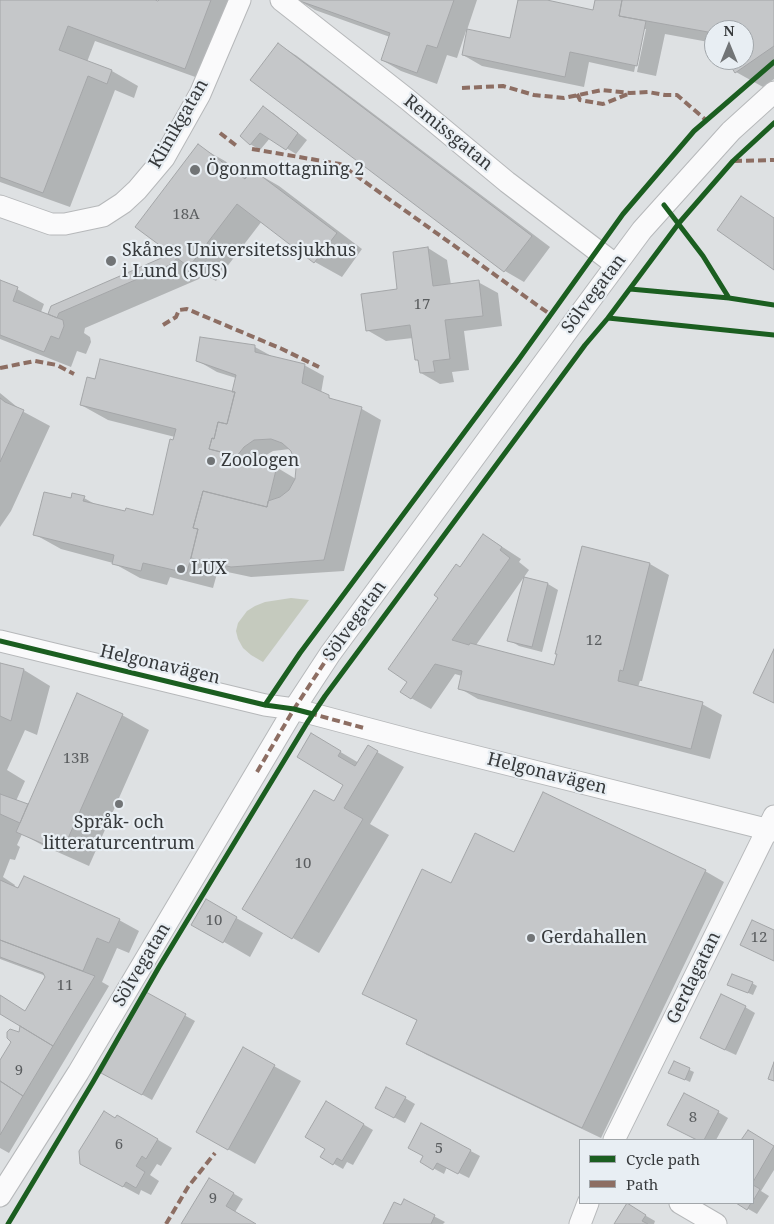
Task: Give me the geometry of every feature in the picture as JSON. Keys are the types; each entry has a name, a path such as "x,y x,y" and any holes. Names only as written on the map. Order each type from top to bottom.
{"street":[{"name":"Klinikgatan","path":"0,206 52,224 65,224 103,216 137,190 164,158 196,101 240,0"},
{"name":"Remissgatan","path":"281,0 507,182 616,266"},
{"name":"Sölvegatan","path":"0,1196 78,1073 294,709 330,654 642,230 731,131 774,92"},
{"name":"Helgonavägen","path":"0,640 265,705 294,709 422,743 772,825"},
{"name":"Gerdagatan","path":"615,1139 772,825"},
{"path":"580,1224 588,1204"},
{"path":"682,1204 716,1224"}],"shaded area":[{"path":"291,598 309,600 263,662 243,648 236,631 238,623 247,611 255,606 265,602"}],"building":[{"path":"0,0 211,0 185,69 68,26 59,50 112,70 107,84 88,76 43,193 0,177"},
{"path":"297,0 454,0 437,48 427,45 417,73 381,60 390,33"},
{"path":"518,0 547,0 593,10 595,0 622,0 619,16 646,21 637,66 570,52 565,77 462,55 467,29 510,38"},
{"path":"622,0 774,0 774,46 754,60 754,20 704,20 704,31 619,16"},
{"path":"278,43 532,236 504,272 250,80"},
{"path":"263,106 298,133 286,150 260,133 250,145 240,136"},
{"name":"Ögonmottagning 2","path":"198,144 245,179 252,169 337,233 314,263 237,204 189,267 135,227"},
{"path":"741,196 774,218 774,270 717,230"},
{"path":"428,247 433,286 479,280 483,316 445,320 450,359 433,361 435,372 420,373 418,360 415,360 410,325 366,331 361,294 397,289 393,252"},
{"path":"168,251 177,258 172,264 59,313 57,318 48,314 51,306 166,256"},
{"path":"0,280 18,287 13,301 63,320 64,326 59,339 51,336 44,352 0,335"},
{"path":"200,337 255,345 255,352 305,364 302,383 329,395 329,398 362,407 324,560 231,567 191,558 198,529 193,528 203,491 267,507 268,501 280,497 289,490 295,479 296,468 291,451 282,443 271,439 254,440 244,447 237,456 209,449 212,438 214,439 218,422 227,424 235,392 232,392 236,375 196,361"},
{"name":"Zoologen","path":"100,359 235,392 227,424 218,422 214,439 212,438 209,449 277,466 267,507 203,491 193,528 198,529 187,573 143,563 141,571 112,564 114,555 33,535 44,492 71,498 72,493 85,496 83,501 125,511 126,508 153,515 170,439 173,440 176,429 80,405 87,377 95,379"},
{"path":"0,398 24,410 0,462"},
{"path":"483,534 502,547 500,550 510,558 452,640 554,665 557,654 555,654 582,546 650,563 623,671 620,670 618,681 703,702 691,749 458,689 462,671 435,664 411,699 400,692 407,682 388,669 438,598 434,595 456,564 460,567"},
{"path":"524,577 548,583 532,647 507,641"},
{"path":"774,649 774,703 753,693"},
{"path":"0,663 24,669 11,721 0,716"},
{"path":"77,693 123,714 62,852 16,832"},
{"path":"311,733 341,751 338,756 355,766 368,745 378,751 344,808 363,819 292,939 242,909 314,790 334,801 343,785 297,757"},
{"name":"Gerdahallen","path":"543,792 706,870 582,1128 406,1044 417,1020 362,994 422,869 451,883 475,833 514,852"},
{"path":"0,794 28,804 20,823 0,814"},
{"path":"24,876 120,919 109,943 97,938 83,971 0,940 0,880 18,888"},
{"path":"206,899 237,917 223,943 191,925"},
{"path":"752,920 774,930 774,961 740,945"},
{"path":"0,940 95,976 53,1046 0,1014 0,995 25,1011 45,977 43,973 0,957"},
{"path":"732,974 753,982 748,993 727,985"},
{"path":"146,992 186,1014 142,1095 101,1073"},
{"path":"721,994 746,1006 725,1050 700,1038"},
{"path":"20,1026 53,1046 23,1096 0,1081 0,1060 11,1042 7,1038 7,1032 10,1029 19,1032"},
{"path":"243,1047 275,1065 228,1150 196,1132"},
{"path":"674,1061 690,1068 685,1080 668,1073"},
{"path":"774,1062 774,1081 768,1079"},
{"path":"0,1081 23,1096 0,1135"},
{"path":"386,1087 406,1097 394,1118 375,1108"},
{"path":"684,1093 719,1111 705,1139 695,1139 667,1125"},
{"path":"326,1101 364,1124 342,1161 337,1158 333,1165 320,1157 325,1149 305,1137"},
{"path":"104,1111 115,1118 117,1115 158,1139 146,1159 142,1156 136,1166 145,1172 136,1188 126,1182 123,1187 80,1164 79,1151"},
{"path":"421,1123 471,1150 458,1174 437,1163 433,1170 420,1162 423,1156 408,1148"},
{"path":"748,1130 774,1146 754,1180 754,1139 742,1139"},
{"path":"209,1178 234,1193 226,1206 256,1224 181,1224"},
{"path":"754,1186 760,1189 754,1199"},
{"path":"404,1199 435,1215 431,1224 383,1224 394,1202 401,1205"},
{"path":"626,1204 629,1204 646,1215 642,1221 648,1224 614,1224"},
{"path":"738,1204 750,1204 747,1210"}],"marked path":[{"path":"462,88 503,86 534,95 564,98 602,90 677,95 707,121"},
{"path":"577,94 580,100 603,104 628,94"},
{"path":"220,133 238,147"},
{"path":"252,149 340,164 551,315"},
{"path":"734,161 774,160"},
{"path":"163,325 176,317 179,310 187,309 282,349 319,367"},
{"path":"0,368 35,361 57,365 74,374"},
{"path":"257,772 294,709 330,654"},
{"path":"309,713 364,728"},
{"path":"166,1224 188,1187 215,1153"}],"cycle path":[{"path":"265,705 300,653 519,359 623,214 694,131 774,62"},
{"path":"8,1224 159,967 325,696 585,345 608,318 679,223 733,161 774,123"},
{"path":"664,205 703,256 729,298 774,305"},
{"path":"630,289 729,298"},
{"path":"608,318 774,335"},
{"path":"0,641 265,705 313,714"}],"place":[{"name":"Ögonmottagning 2","path":"195,170"},
{"name":"Skånes Universitetssjukhus i Lund (SUS)","path":"111,261"},
{"name":"Zoologen","path":"211,461"},
{"name":"LUX","path":"181,569"},
{"name":"Språk- och litteraturcentrum","path":"119,804"},
{"name":"Gerdahallen","path":"531,938"}]}
